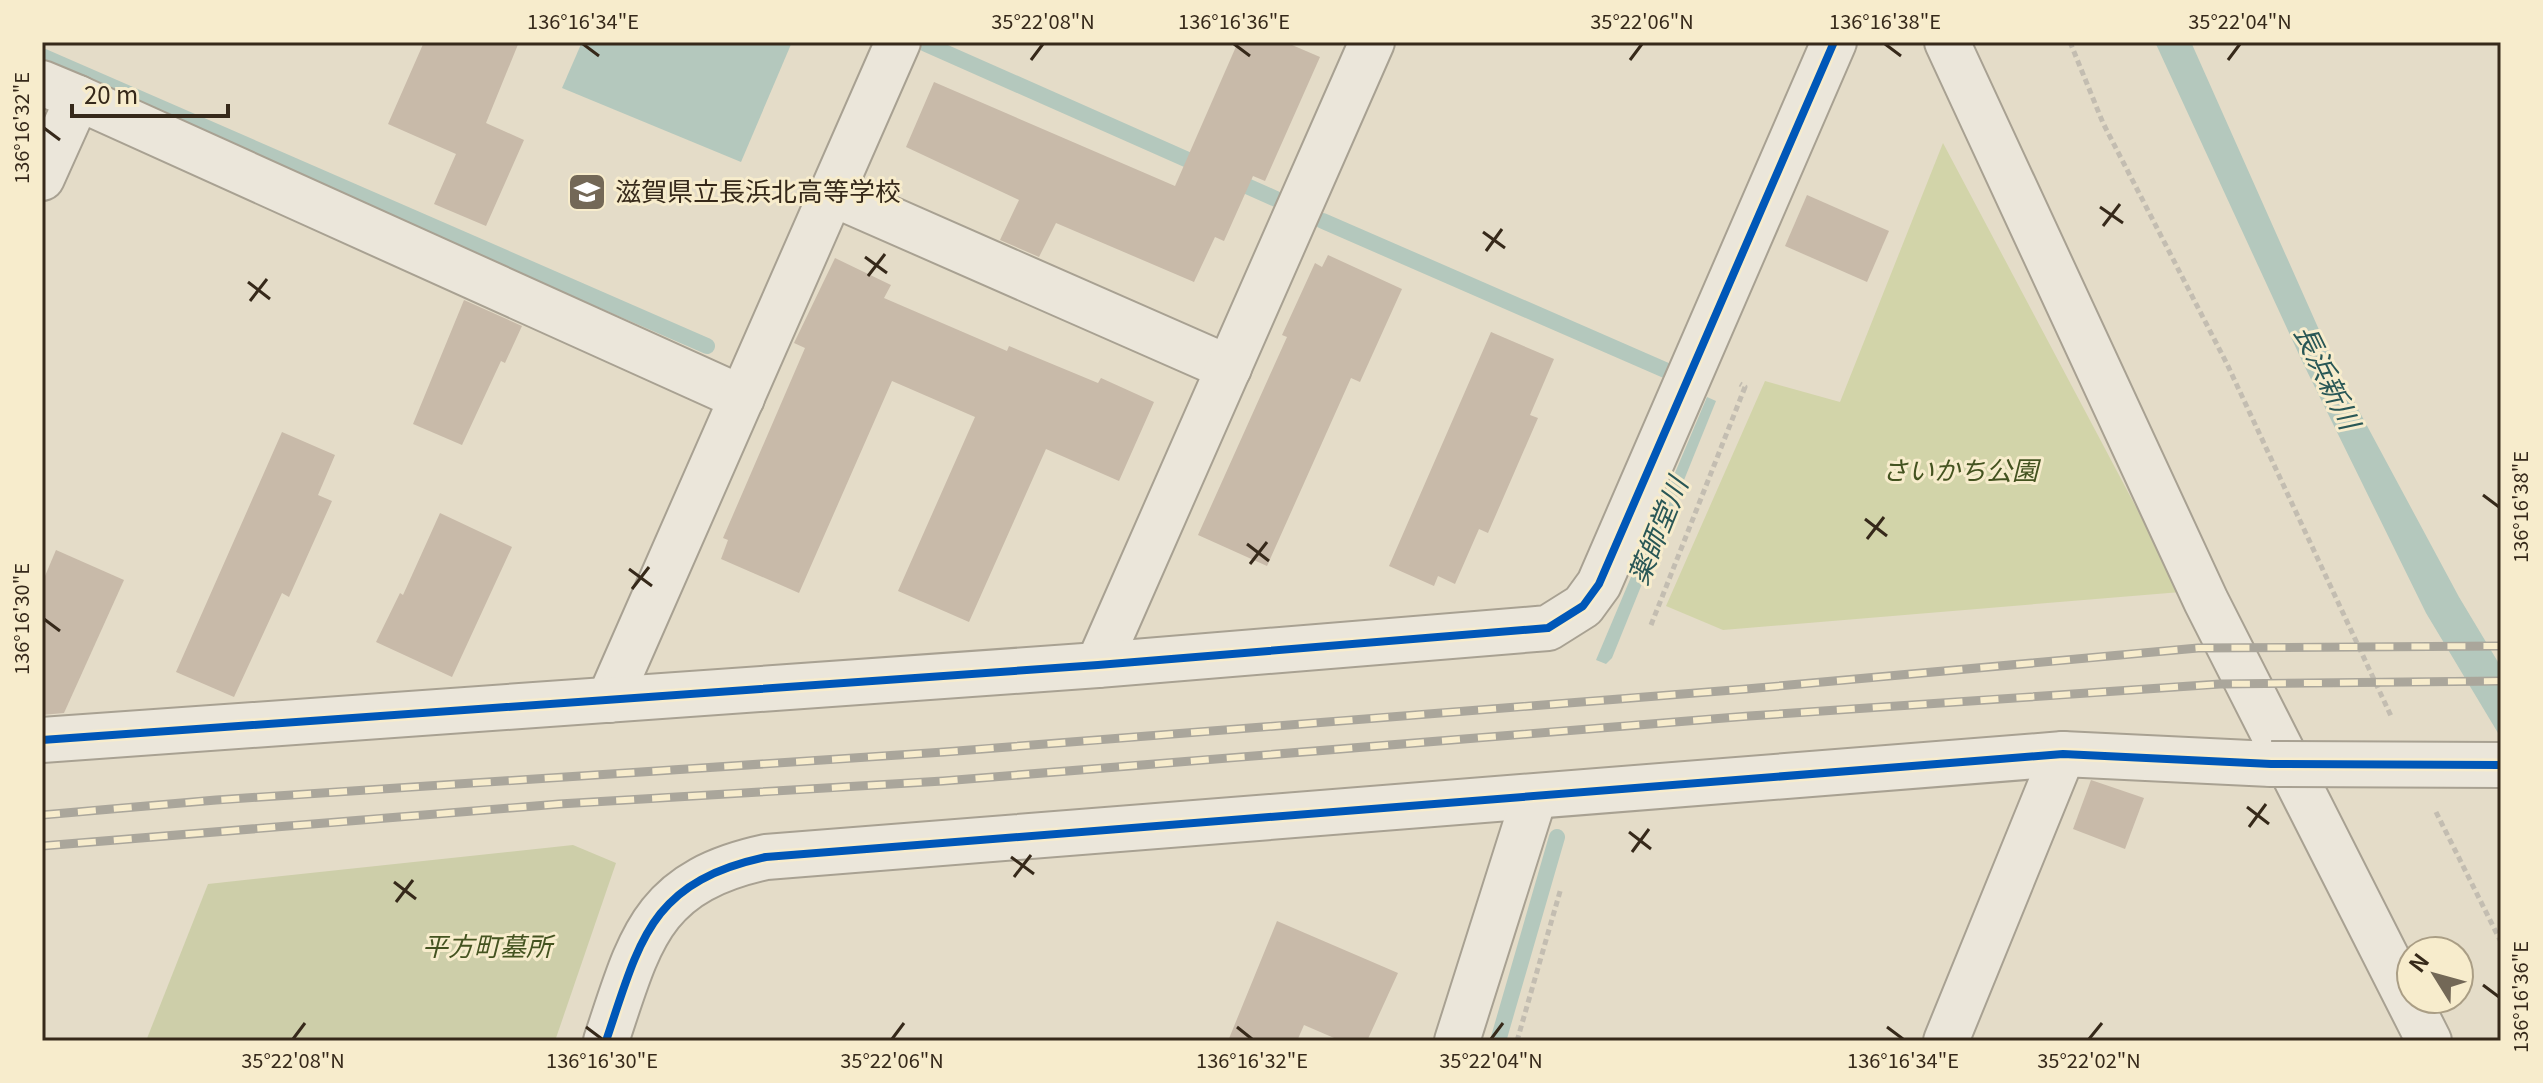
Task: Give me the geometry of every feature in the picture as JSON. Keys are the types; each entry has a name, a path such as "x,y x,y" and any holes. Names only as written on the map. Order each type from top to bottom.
{"street":[{"path":"609,700 898,42"},
{"path":"1098,665 1372,42"},
{"path":"42,740 1098,665 1548,628 1583,606 1599,584 1834,42"},
{"path":"1947,42 2206,601 2429,1041"},
{"path":"42,178 60,90 742,398"},
{"path":"831,193 1229,368"},
{"path":"1946,1041 2063,754"},
{"path":"606,1041 637,951 658,914 688,885 725,866 766,857 2063,754 2271,764 2501,765"},
{"path":"1457,1041 1534,798"}],"path":[{"path":"2070,42 2103,123 2227,364 2396,728"},
{"path":"1651,625 1745,387 1697,360"},
{"path":"2434,809 2501,942"},
{"path":"1517,1041 1564,878"}],"green space":[{"name":"さいかち公園","path":"1943,143 2181,592 1723,630 1666,606 1765,381 1840,402"},
{"name":"平方町墓所","path":"573,845 616,863 555,1041 146,1041 208,884"}],"water":[{"path":"582,42 792,42 741,162 562,88"},
{"name":"長浜新川","path":"2155,42 2191,42 2336,368 2459,597 2501,667 2501,738 2426,613 2302,361"},
{"path":"1707,397 1716,401 1612,658 1606,664 1596,660"}],"building":[{"path":"424,42 519,42 486,123 524,140 486,226 434,204 456,154 388,124"},
{"path":"1238,42 1285,42 1320,57 1265,181 1253,176 1224,241 1215,237 1194,282 1056,223 1039,257 1000,240 1019,200 906,147 934,82 1175,186"},
{"path":"1807,195 1889,231 1867,282 1785,246"},
{"path":"1328,255 1402,289 1360,382 1351,378 1267,566 1198,535 1287,337 1282,335 1315,263 1322,267"},
{"path":"835,258 891,285 884,298 1007,351 1009,346 1098,383 1101,378 1154,402 1119,481 1046,449 969,622 898,591 975,417 892,381 799,593 721,559 728,540 723,538 805,348 794,343"},
{"path":"464,300 522,326 505,363 501,361 462,445 413,424"},
{"path":"1491,332 1554,359 1530,415 1538,418 1488,533 1479,529 1455,584 1438,576 1434,586 1389,566"},
{"path":"282,432 335,455 318,495 332,501 289,597 282,593 234,697 176,672"},
{"path":"440,513 512,547 452,677 376,642 400,593 403,595"},
{"path":"56,550 124,580 64,713 42,715 42,583"},
{"path":"2091,780 2144,798 2125,849 2073,829"},
{"path":"1277,921 1398,973 1367,1041 1341,1041 1304,1025 1297,1041 1228,1041"}],"waterway":[{"path":"926,44 1206,168"},
{"path":"42,56 707,346"},
{"path":"1231,179 1276,199"},
{"path":"1323,221 1665,370"},
{"name":"薬師堂川","path":"1498,1041 1557,837"}],"railway":[{"path":"42,815 216,800 944,752 1746,689 2198,648 2501,646"},
{"path":"42,846 559,804 943,781 1749,716 2220,684 2501,681"}],"cycle path":[{"path":"42,740 1098,665 1548,628 1583,606 1599,584 1834,42"},
{"path":"606,1041 629,973 655,920 673,900 697,882 727,868 766,857 2063,754 2271,764 2501,765"}],"place":[{"name":"滋賀県立長浜北高等学校","path":"587,192"}]}
